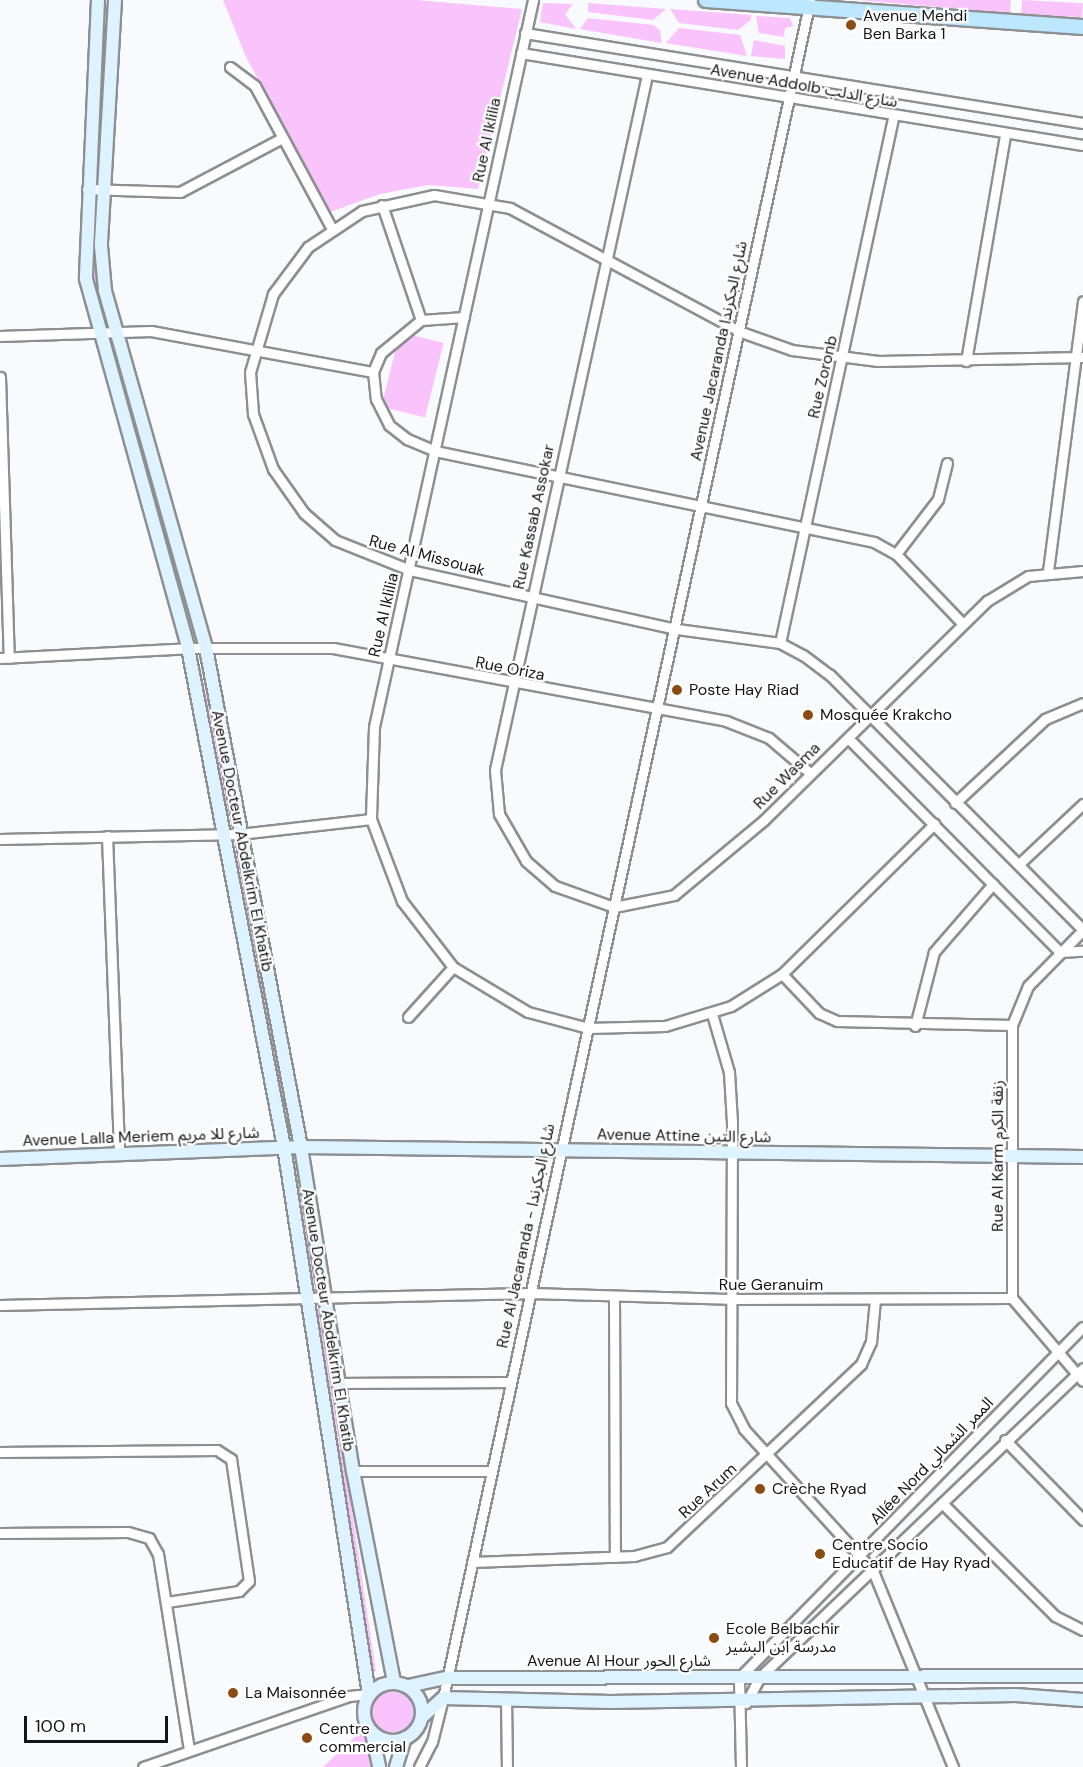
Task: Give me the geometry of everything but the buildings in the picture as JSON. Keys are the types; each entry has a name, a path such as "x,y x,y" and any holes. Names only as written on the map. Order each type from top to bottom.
{"main road":[{"name":"Avenue Docteur Abdelkrim El Khatib","path":"98,0 87,189 85,268 99,331 188,648 284,1147 369,1694"},
{"name":"Avenue Docteur Abdelkrim El Khatib","path":"115,0 102,269 117,331 206,648 239,834 301,1147 353,1471 394,1682"},
{"path":"706,0 809,3 1083,27"},
{"name":"Avenue Attine شارع التين","path":"284,1147 560,1150 733,1155 1015,1153 1083,1157"},
{"name":"Avenue Lalla Meriem شارع للا مريم","path":"0,1159 284,1147"},
{"name":"Avenue Al Hour شارع الحور","path":"408,1686 447,1678 1083,1676"},
{"path":"379,1767 372,1733 363,1714 369,1694 394,1682 408,1686 418,1696 422,1717"},
{"path":"396,1767 405,1738 422,1717 443,1698 742,1700 923,1696 1083,1700"},
{"path":"372,1733 384,1740 405,1738"}],"street":[{"name":"Rue Al Iklilia","path":"533,0 374,727 371,819 402,901 453,967 528,1012 588,1028 643,1029 712,1014 782,974 934,824"},
{"name":"Avenue Jacaranda شارع الجكرندا","path":"657,709 677,629 700,508 741,332 809,3"},
{"name":"Avenue Addolb شارع الدلب","path":"525,33 1083,123"},
{"name":"Avenue Addolb شارع الدلب","path":"521,53 789,98 893,118 1083,146"},
{"path":"230,66 255,86 332,229"},
{"name":"Rue Kassab Assokar","path":"614,907 572,895 539,874 512,840 499,814 495,770 647,75"},
{"name":"Rue Zoronb","path":"780,643 804,526 843,359 893,118"},
{"path":"966,361 1005,135"},
{"path":"87,189 180,192 282,138"},
{"name":"Rue Al Missouak","path":"780,643 677,629 410,570 335,540 284,487 253,414 253,350 279,285 332,229 382,205 434,195 489,201 605,259 741,332 792,350 843,359 966,361 1078,357"},
{"path":"382,205 421,320"},
{"path":"1048,571 1078,357 1083,301"},
{"path":"464,317 421,320 394,338 373,372 376,399 390,425 435,451 700,508 850,534 896,554 962,623"},
{"path":"0,336 99,331 162,332 373,372"},
{"path":"0,376 5,658"},
{"path":"896,554 938,499 947,463"},
{"name":"Rue Wasma","path":"614,907 648,904 696,881 848,738 962,623 1010,585 1048,571 1083,571"},
{"path":"780,643 817,664 1019,864 1083,931 1083,951 1060,952 848,738"},
{"name":"Rue Oriza","path":"5,658 188,648 325,647 515,686 657,709 752,729 810,773"},
{"path":"955,803 1045,719 1083,703"},
{"name":"Rue Al Jacaranda - شارع الجكرندا","path":"419,1767 432,1742 443,1698 509,1382 531,1293 560,1150 657,709"},
{"path":"1019,864 1083,804"},
{"path":"0,839 239,834 371,819"},
{"path":"106,836 118,1155"},
{"path":"915,1026 934,952 993,884"},
{"name":"Rue Al Karm زنقة الكرم","path":"1012,1298 1015,1153 1012,1025 1021,996 1060,952 1083,931"},
{"path":"408,1017 453,967"},
{"path":"782,974 828,1018 915,1026 1012,1025"},
{"path":"712,1014 729,1072 733,1155 729,1299 731,1403 744,1429 873,1571 953,1767"},
{"name":"Rue Geranuim","path":"0,1305 307,1296 531,1293 614,1298 874,1300 1012,1298"},
{"path":"614,1298 615,1557"},
{"path":"742,1700 760,1677 873,1571 1005,1440 1081,1375 1058,1353 1012,1298"},
{"name":"Rue Arum","path":"472,1562 615,1557 666,1547 769,1455 861,1364 871,1342 874,1300"},
{"name":"Allée Nord الممر الشمالي","path":"739,1677 860,1557 1083,1327"},
{"path":"339,1383 509,1382"},
{"path":"1005,1440 1083,1520"},
{"path":"0,1452 217,1450 231,1459 249,1581 239,1591 167,1602"},
{"path":"353,1471 490,1471"},
{"path":"942,1503 1055,1616 1083,1630"},
{"path":"0,1533 141,1533 158,1554 189,1749"},
{"path":"739,1677 742,1700 739,1712 741,1767"},
{"path":"143,1767 189,1749 369,1694"},
{"path":"506,1698 507,1767"}],"shaded area":[{"path":"223,0 416,0 522,9 478,189 428,185 380,194 330,212 246,57"},
{"path":"857,0 1011,0 1010,13"},
{"path":"1022,0 1083,3 1082,17 1021,14"},
{"path":"543,3 573,4 565,14 576,29 540,22"},
{"path":"588,3 666,9 653,20 588,12"},
{"path":"670,9 751,15 751,20 738,30 679,23"},
{"path":"756,16 790,18 793,26 785,28 784,37 759,33"},
{"path":"588,18 653,25 660,30 662,43 580,29"},
{"path":"102,21 103,124 97,183 95,183"},
{"path":"679,28 740,35 747,56 666,43"},
{"path":"754,40 785,46 785,59 751,56"},
{"path":"94,193 99,195 106,324 91,266"},
{"path":"400,332 444,343 425,418 381,407"},
{"path":"108,337 113,337 195,642 192,640"},
{"path":"197,654 232,812 229,815 226,813"},
{"path":"235,850 239,853 293,1136 272,1051"},
{"path":"292,1157 317,1280 314,1283 310,1280"},
{"path":"316,1311 322,1311 376,1672 372,1670"},
{"path":"393,1689 409,1695 415,1711 409,1727 393,1733 377,1727 371,1711 377,1695"},
{"path":"360,1732 367,1738 370,1767 323,1767"}],"place":[{"name":"Avenue Mehdi Ben Barka 1","path":"851,25"},
{"name":"Poste Hay Riad","path":"677,690"},
{"name":"Mosquée Krakcho","path":"808,715"},
{"name":"Crèche Ryad","path":"760,1489"},
{"name":"Centre Socio Educatif de Hay Ryad","path":"820,1554"},
{"name":"Ecole Belbachir مدرسة ابن البشير","path":"714,1638"},
{"name":"La Maisonnée","path":"233,1693"},
{"name":"Centre commercial","path":"307,1738"}]}
